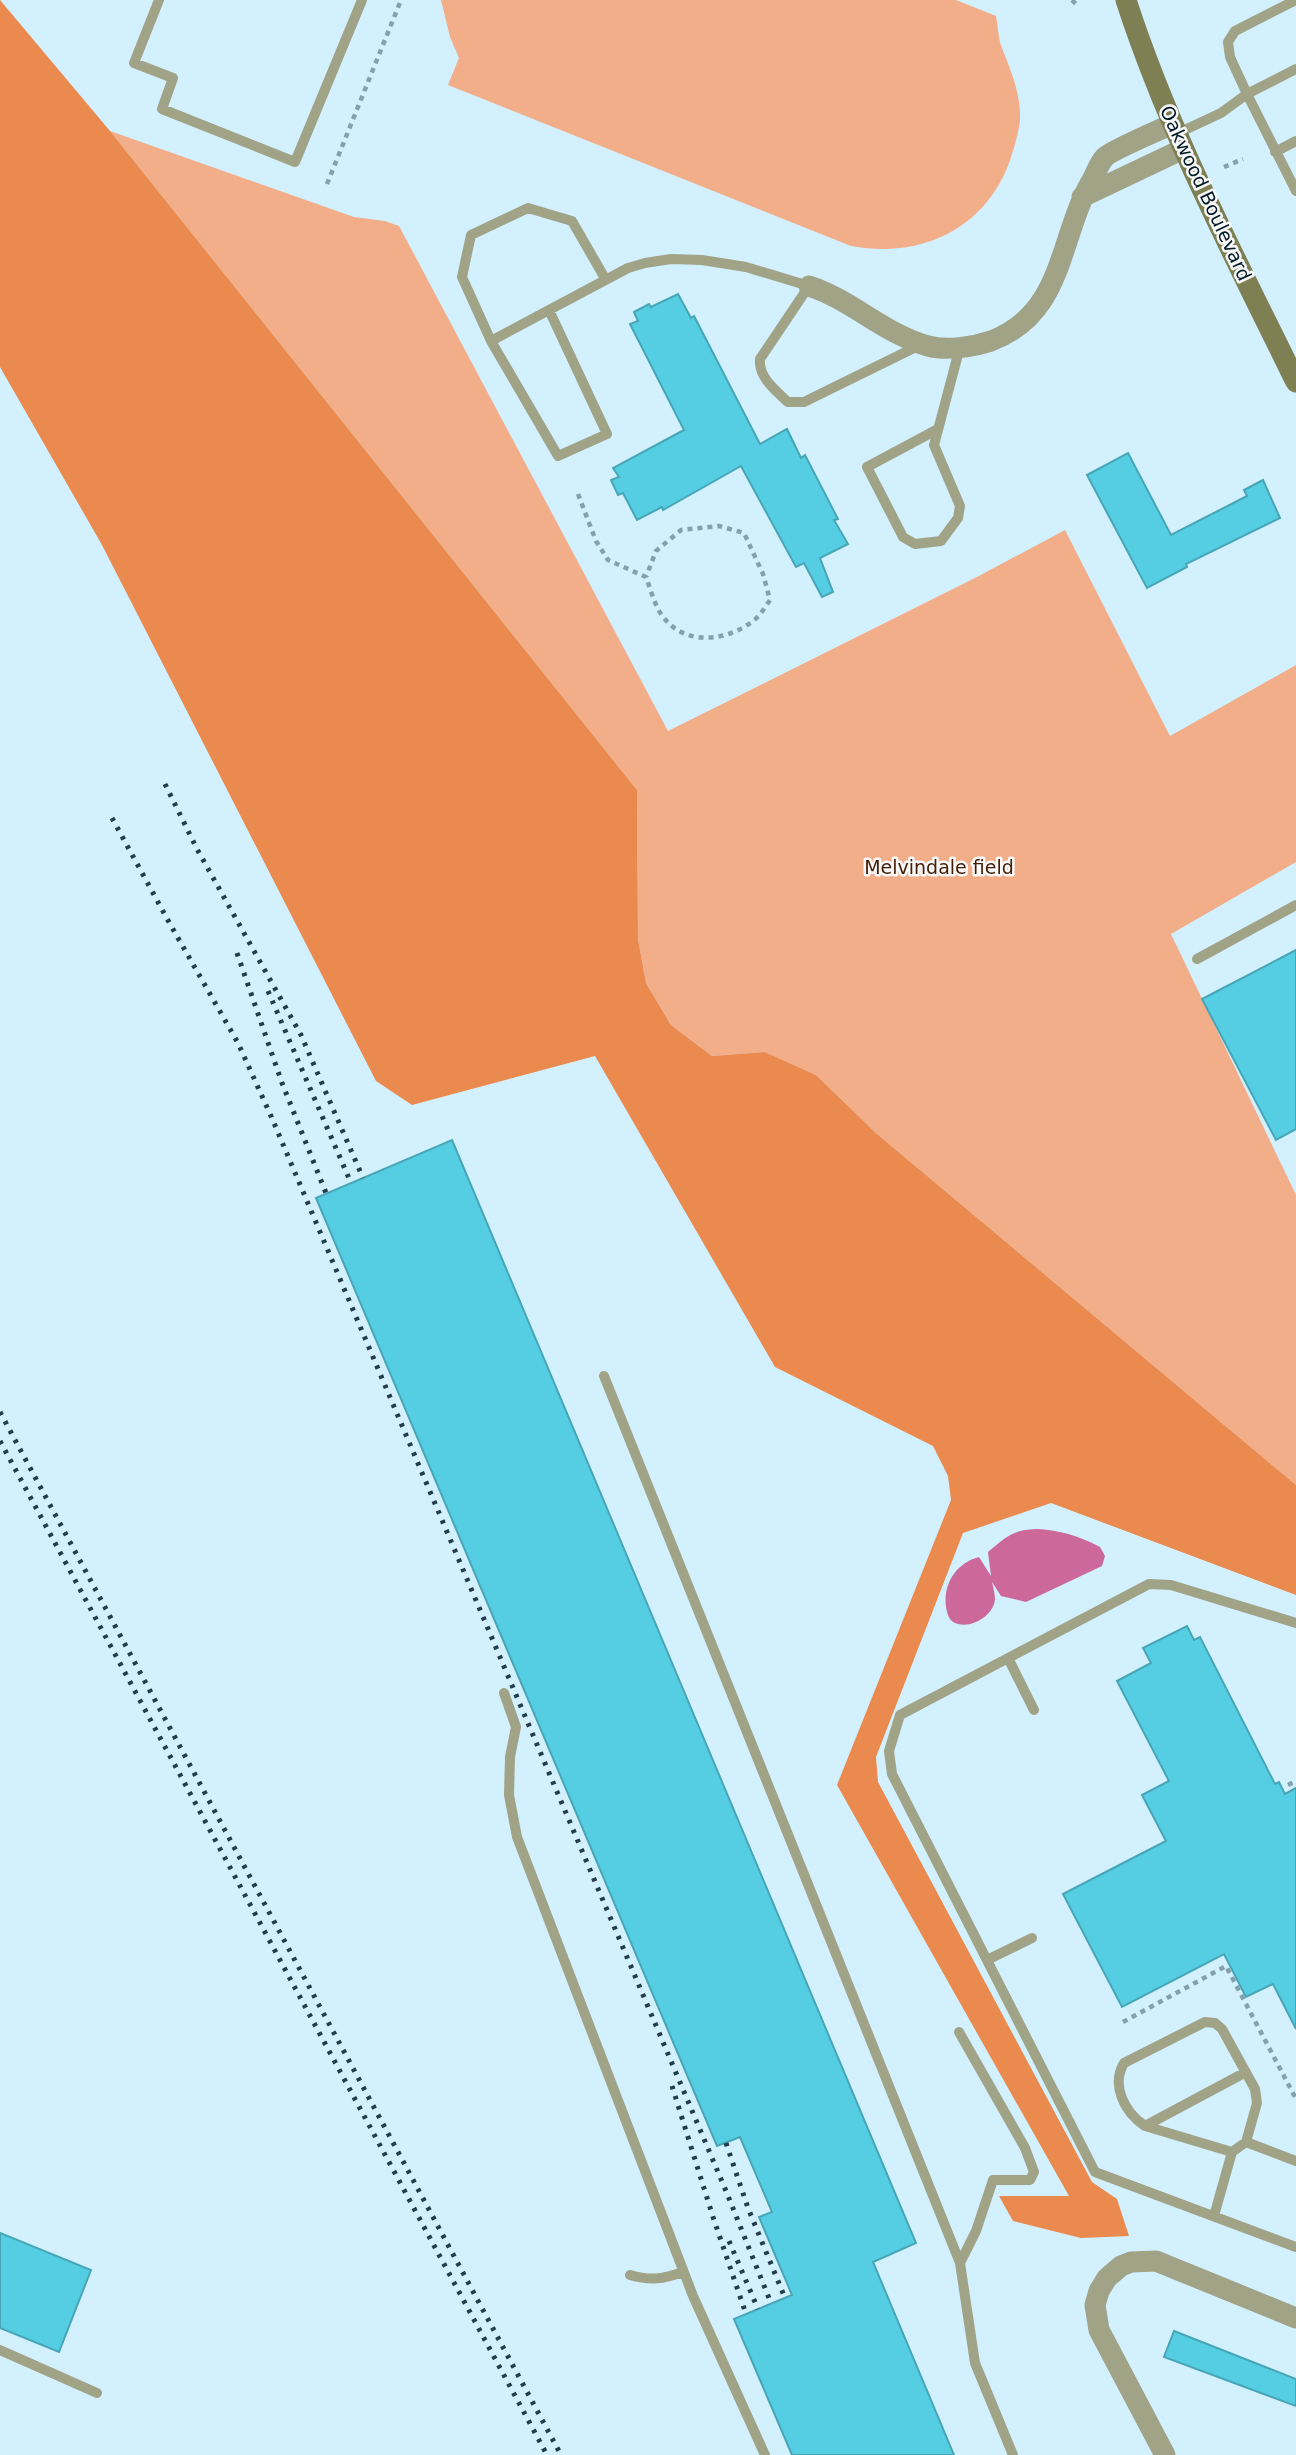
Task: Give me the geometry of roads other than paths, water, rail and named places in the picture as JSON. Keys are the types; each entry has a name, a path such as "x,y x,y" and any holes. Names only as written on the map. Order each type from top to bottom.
{"main road":[{"name":"Oakwood Boulevard","path":"1126,0 1154,82 1177,136 1296,382"}],"street":[{"path":"809,286 827,292 889,331 930,347 974,347 1002,337 1030,318 1052,285 1082,197 1177,136"},
{"path":"1165,2455 1098,2330 1095,2305 1107,2278 1121,2266 1131,2262 1156,2261 1296,2318"}],"lane":[{"path":"159,0 134,63 173,78 162,109 295,162 362,0"},
{"path":"1296,0 1235,31 1228,42 1247,94 1296,191"},
{"path":"1177,136 1221,113 1247,94 1296,69"},
{"path":"1275,152 1296,141"},
{"path":"549,310 607,434 558,456 491,341 462,277 471,235 528,208 572,221 606,280"},
{"path":"491,341 628,268 671,259 746,267 809,286 760,359 759,367 763,376 788,402 804,402 922,344"},
{"path":"938,429 867,467 902,537 915,544 941,541 958,518 960,506 934,445 960,347"},
{"path":"1197,959 1296,905"},
{"path":"604,1376 960,2263 975,2363 1013,2455"},
{"path":"1296,1623 1171,1585 1149,1584 900,1715 889,1751 892,1774 1095,2172 1296,2246"},
{"path":"1009,1658 1034,1710"},
{"path":"504,1693 516,1727 510,1757 509,1795 517,1837 683,2273 765,2455"},
{"path":"988,1960 1032,1938"},
{"path":"1214,2216 1232,2152 1246,2142 1257,2103 1255,2089 1222,2029 1215,2023 1205,2022 1124,2063 1118,2074 1117,2088 1136,2119 1145,2126 1232,2152"},
{"path":"958,2032 1025,2148 1034,2172 1030,2180 993,2180 976,2231 960,2263"},
{"path":"1145,2126 1246,2072"},
{"path":"1246,2142 1296,2161"},
{"path":"630,2275 655,2280 683,2273"},
{"path":"0,2350 97,2392"}],"railway":[{"path":"165,784 197,849 301,1035 363,1178"},
{"path":"112,818 238,1043 271,1116 771,2303"},
{"path":"237,953 282,1083 326,1193"},
{"path":"268,991 351,1183"},
{"path":"0,1412 561,2455"},
{"path":"0,1441 547,2455"},
{"path":"672,2086 746,2314"},
{"path":"726,2143 748,2208 785,2298"},
{"path":"729,2241 758,2309"}],"park label":[{"name":"Melvindale field","path":"939,867"}]}
